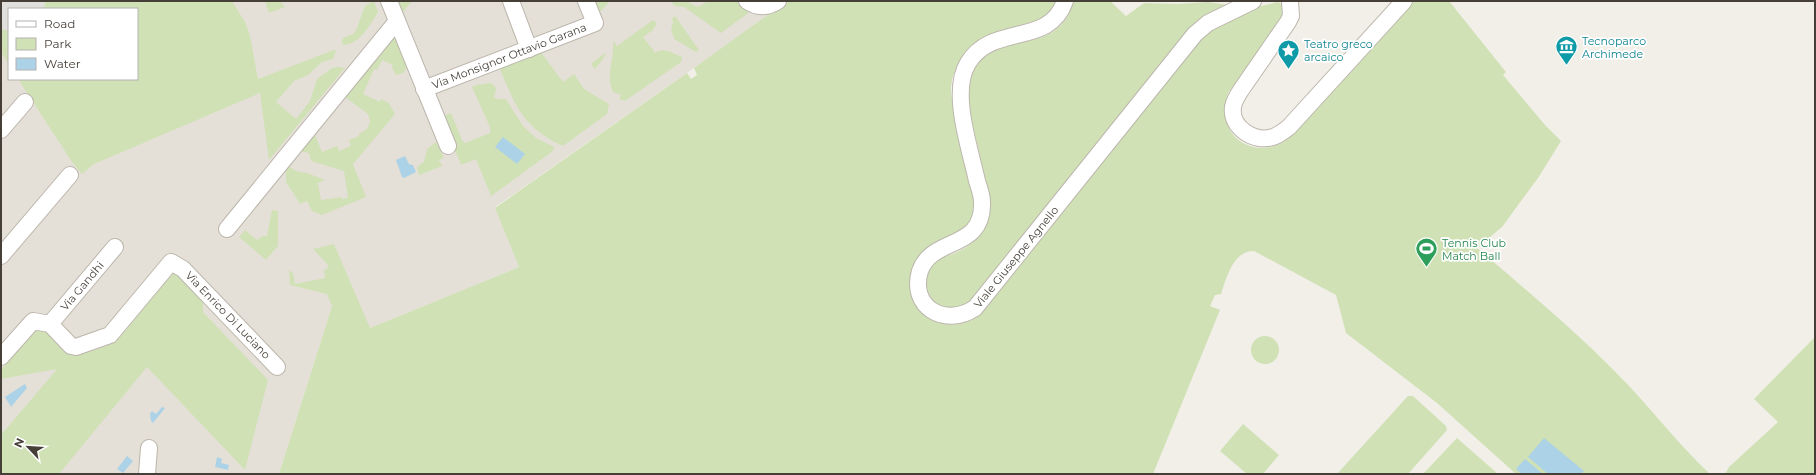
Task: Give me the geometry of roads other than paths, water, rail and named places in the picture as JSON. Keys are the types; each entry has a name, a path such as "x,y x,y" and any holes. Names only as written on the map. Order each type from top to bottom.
{"street":[{"path":"389,1 448,146"},
{"path":"511,1 529,49"},
{"name":"Via Monsignor Ottavio Garana","path":"424,89 595,23 586,1"},
{"path":"747,1 754,5 765,7 778,1"},
{"name":"Viale Giuseppe Agnello","path":"1065,1 1062,8 1051,23 1041,28 996,40 987,44 972,56 963,73 960,82 960,99 982,201 980,219 971,233 959,241 932,254 925,260 921,269 918,279 920,296 928,307 941,315 950,317 960,316 975,308 1196,34 1208,23 1253,1"},
{"path":"1290,1 1291,16 1288,22 1241,90 1234,101 1232,108 1237,124 1243,132 1260,138 1274,137 1289,127 1404,1"},
{"path":"227,229 397,21"},
{"path":"1,130 25,102"},
{"path":"1,256 70,175"},
{"name":"Via Gandhi","path":"50,324 115,247"},
{"name":"Via Enrico Di Luciano","path":"50,324 70,346 76,347 110,335 172,262 183,269 277,367"},
{"path":"1,357 33,321 50,324"},
{"path":"147,474 149,448"}],"water":[{"path":"503,137 525,154 517,164 495,147"},
{"path":"405,156 409,164 413,165 416,172 404,178 402,177 396,160"},
{"path":"25,384 27,388 11,407 5,397"},
{"path":"162,407 165,408 153,423 151,421 150,414 152,411 156,414"},
{"path":"1544,438 1584,471 1581,474 1548,474 1528,457"},
{"path":"127,456 133,461 123,473 117,469"},
{"path":"217,457 222,459 221,463 229,465 228,470 215,467"},
{"path":"1525,459 1543,474 1522,474 1516,469"}],"place":[{"name":"Tecnoparco Archimede","path":"1567,66"},
{"name":"Teatro greco arcaico","path":"1288,70"},
{"name":"Tennis Club Match Ball","path":"1426,268"}]}
